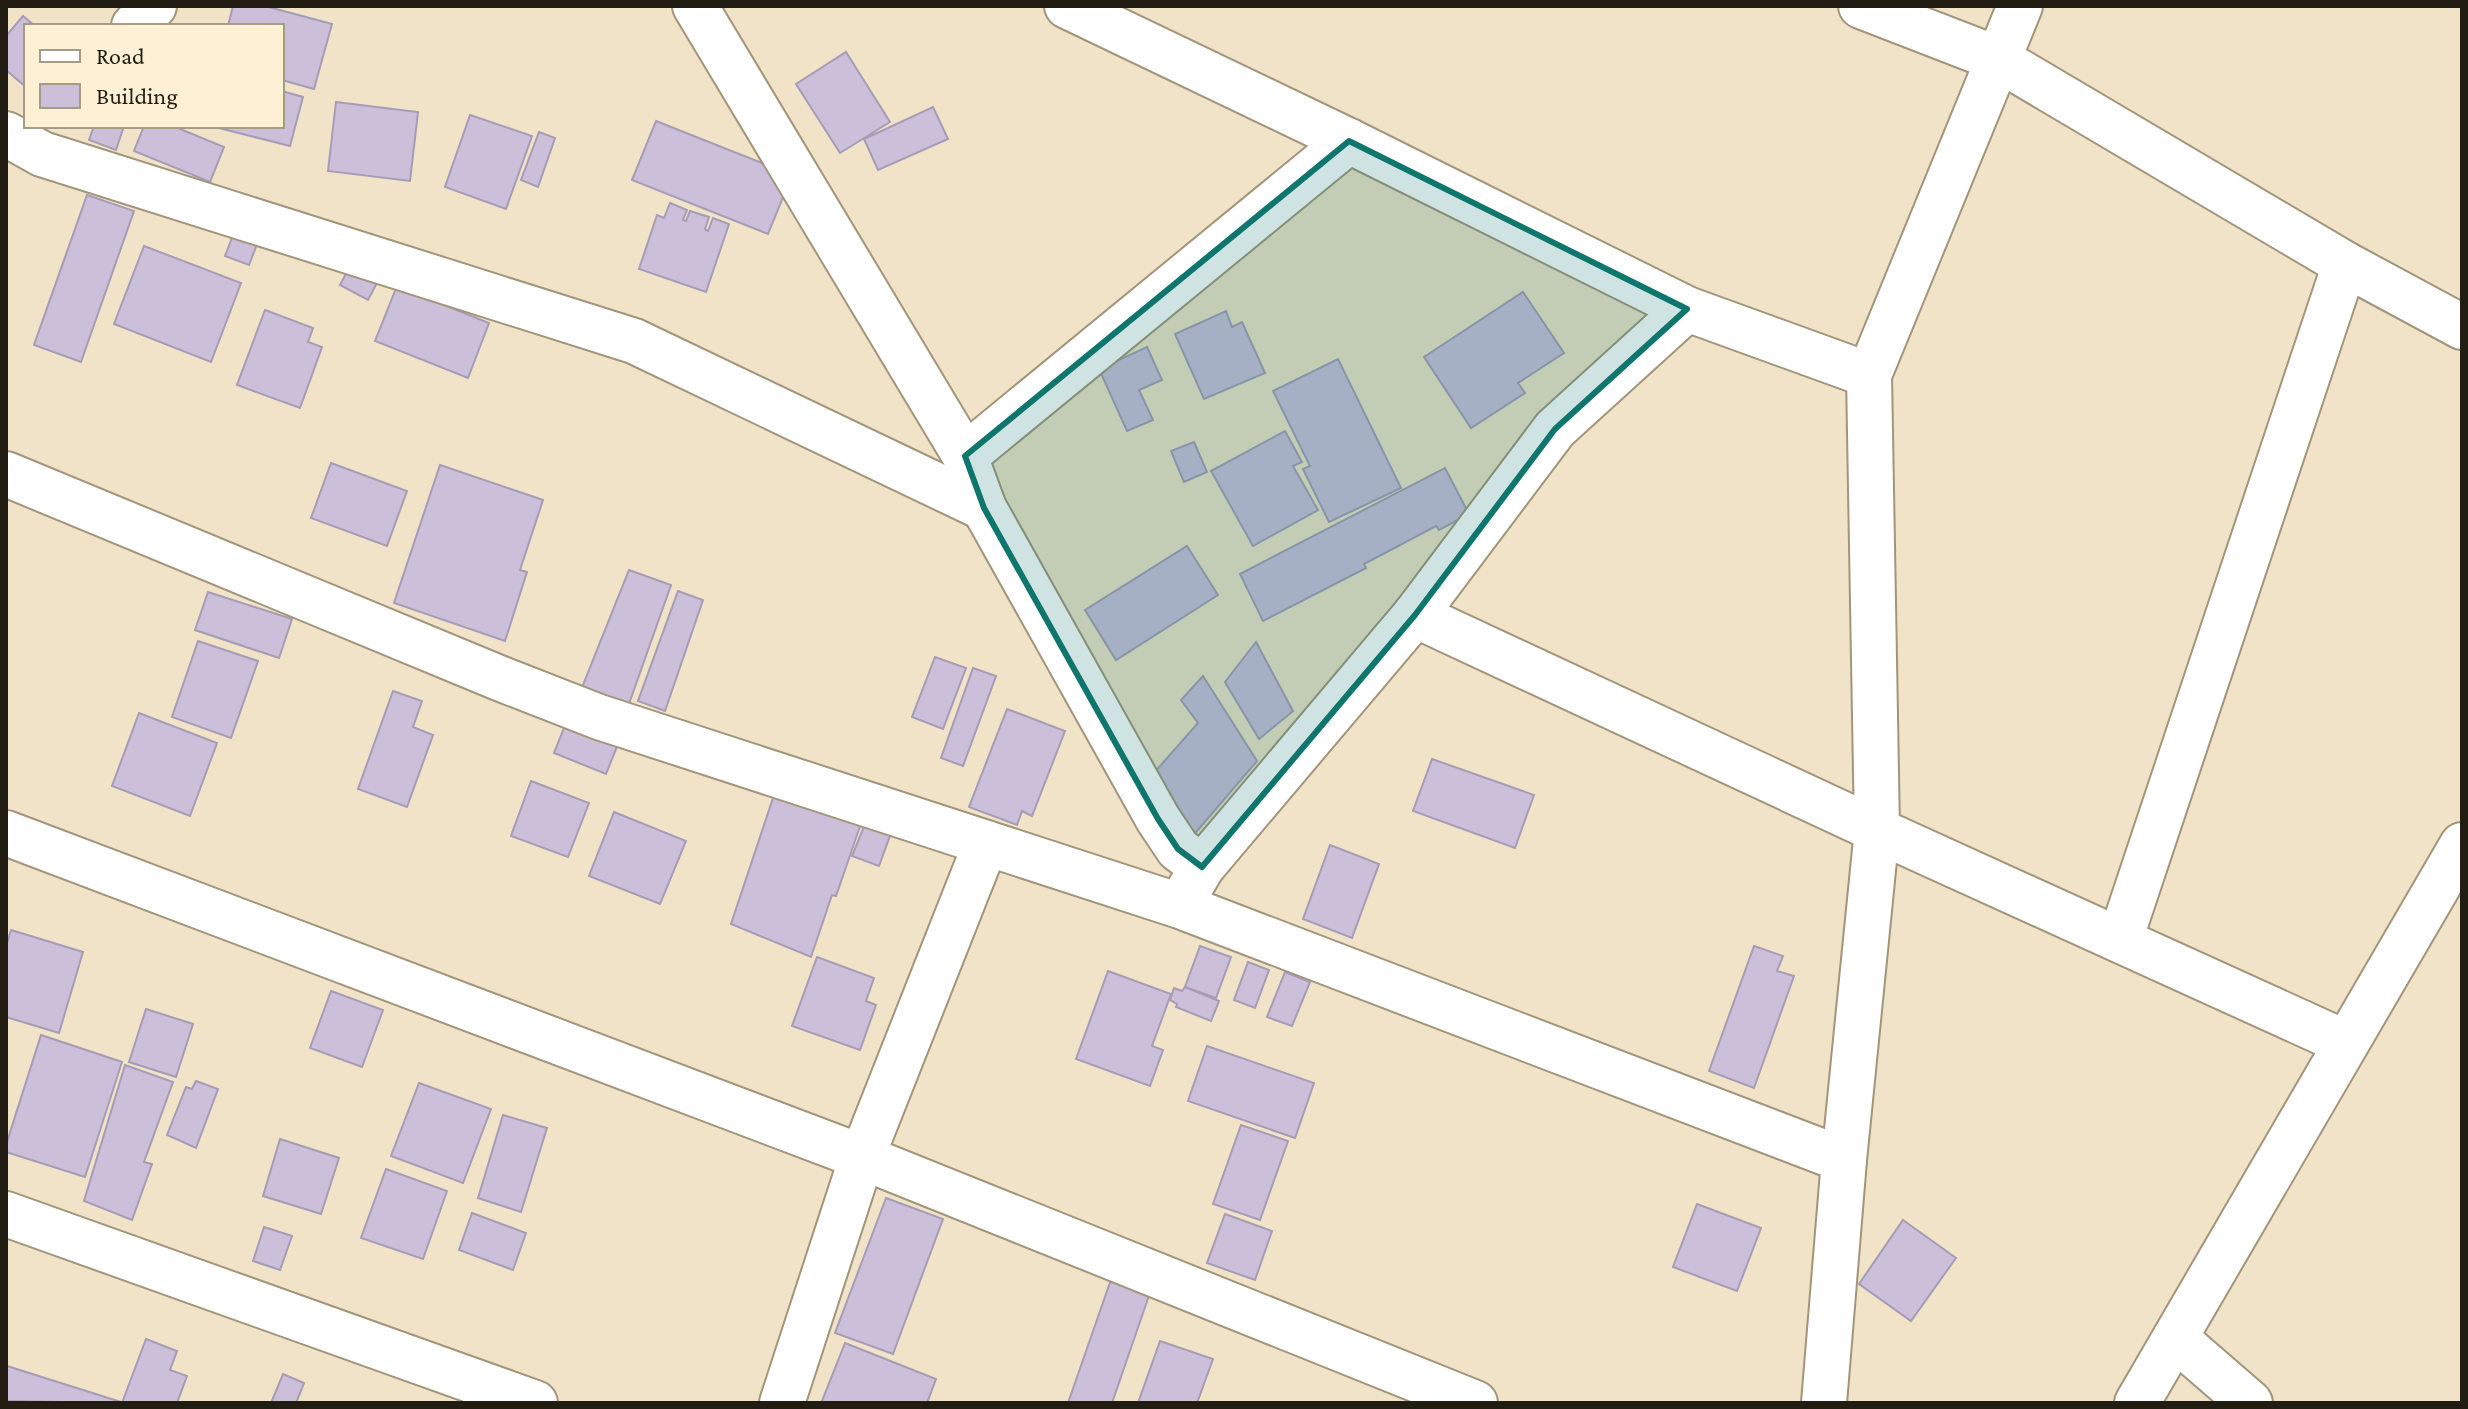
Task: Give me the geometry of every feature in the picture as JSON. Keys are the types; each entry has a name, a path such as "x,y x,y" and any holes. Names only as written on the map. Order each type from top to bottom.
{"street":[{"path":"136,24 154,6"},
{"path":"695,6 965,456 984,508 1158,819 1178,849 1202,867"},
{"path":"1067,6 1349,141 1687,309 1869,375"},
{"path":"1861,6 1998,59 2345,264 2462,327"},
{"path":"1824,1403 1844,1160 1877,830 1869,375 2020,6"},
{"path":"37,138 634,341 984,508"},
{"path":"965,456 1349,141"},
{"path":"2120,940 2345,264"},
{"path":"1180,906 1202,867 1415,615 1555,429 1687,309"},
{"path":"6,474 599,717 1180,906 1844,1160"},
{"path":"1415,615 2346,1043"},
{"path":"6,833 862,1157 1475,1403"},
{"path":"782,1403 862,1157 986,843"},
{"path":"2137,1403 2462,845"},
{"path":"6,1214 535,1403"},
{"path":"2175,1338 2250,1403"}],"highlighted area":[{"path":"1349,141 1687,309 1555,429 1415,615 1202,867 1178,849 1158,819 984,508 965,456"}],"building":[{"path":"233,6 265,6 332,24 314,89 284,81 284,24 228,24"},
{"path":"23,16 33,24 24,24 24,85 6,70 6,36"},
{"path":"846,52 890,122 840,153 796,84"},
{"path":"284,92 303,97 290,146 219,128 284,128"},
{"path":"336,102 418,112 410,181 328,171"},
{"path":"933,107 948,139 878,170 864,139"},
{"path":"470,115 532,136 506,209 445,187"},
{"path":"656,121 792,175 768,234 632,180"},
{"path":"93,128 123,128 116,150 89,140"},
{"path":"143,128 178,128 224,147 210,182 134,151"},
{"path":"539,132 555,138 538,187 521,180"},
{"path":"87,195 134,211 81,362 34,345"},
{"path":"670,203 687,210 683,220 686,221 690,211 709,217 705,229 708,231 713,218 729,224 706,292 639,269 657,215 664,218"},
{"path":"235,230 259,239 249,265 225,256"},
{"path":"144,246 241,283 211,362 114,324"},
{"path":"350,266 378,281 368,300 340,285"},
{"path":"397,286 489,323 468,378 375,341"},
{"path":"1523,292 1564,353 1518,383 1525,393 1471,428 1424,357"},
{"path":"265,310 313,328 308,342 322,347 300,408 237,385"},
{"path":"1226,311 1232,327 1242,322 1265,373 1204,399 1175,334"},
{"path":"1147,347 1162,380 1139,390 1153,420 1127,431 1099,369"},
{"path":"1338,359 1401,488 1329,522 1303,469 1310,466 1273,391"},
{"path":"1285,431 1302,462 1293,466 1318,510 1253,546 1211,471"},
{"path":"1194,442 1207,472 1184,482 1171,451"},
{"path":"331,463 407,491 387,546 311,518"},
{"path":"440,465 543,500 520,570 527,572 505,641 394,603"},
{"path":"1445,468 1469,514 1439,530 1436,526 1364,564 1366,568 1263,621 1240,574"},
{"path":"1187,546 1218,595 1116,660 1085,610"},
{"path":"629,570 671,585 624,718 577,700"},
{"path":"678,591 703,600 665,711 638,701"},
{"path":"208,592 292,619 279,658 195,630"},
{"path":"198,641 258,661 231,738 172,717"},
{"path":"1256,642 1293,711 1259,739 1225,682"},
{"path":"935,657 966,668 943,729 912,717"},
{"path":"973,668 996,676 963,766 941,758"},
{"path":"1203,676 1257,761 1185,845 1146,782 1198,723 1181,700"},
{"path":"393,691 422,701 413,727 433,735 407,807 358,789"},
{"path":"1007,709 1065,731 1032,816 1022,811 1017,825 969,807"},
{"path":"139,713 217,743 190,816 112,786"},
{"path":"570,713 622,734 606,774 554,753"},
{"path":"1432,759 1534,795 1515,848 1413,811"},
{"path":"779,780 866,809 811,957 731,924"},
{"path":"531,781 589,803 568,857 511,836"},
{"path":"614,812 686,841 660,904 589,876"},
{"path":"865,824 891,833 879,866 852,856"},
{"path":"1330,845 1379,864 1352,938 1303,919"},
{"path":"11,930 83,952 59,1033 6,1017 6,947"},
{"path":"1200,946 1231,957 1216,998 1185,987"},
{"path":"1754,946 1783,956 1777,971 1794,976 1754,1088 1709,1071"},
{"path":"817,957 874,978 866,1001 876,1005 860,1050 792,1026"},
{"path":"1248,962 1269,970 1255,1008 1234,1000"},
{"path":"1108,971 1171,994 1152,1046 1163,1050 1150,1086 1076,1059"},
{"path":"1285,972 1310,982 1292,1026 1267,1017"},
{"path":"1185,987 1219,1001 1211,1021 1176,1007 1177,1004 1170,1000 1174,988 1182,991"},
{"path":"331,991 383,1010 362,1067 310,1048"},
{"path":"146,1009 193,1024 176,1077 129,1062"},
{"path":"41,1035 122,1062 85,1177 6,1152"},
{"path":"1207,1046 1314,1083 1295,1138 1188,1101"},
{"path":"125,1065 173,1082 144,1162 152,1164 132,1220 84,1201"},
{"path":"196,1081 218,1089 196,1148 167,1135 186,1087 192,1089"},
{"path":"419,1083 491,1109 463,1183 391,1156"},
{"path":"503,1115 547,1128 521,1212 478,1198"},
{"path":"1241,1125 1288,1141 1260,1220 1213,1204"},
{"path":"280,1139 339,1158 321,1214 263,1196"},
{"path":"386,1169 447,1191 423,1259 361,1238"},
{"path":"886,1198 943,1219 893,1354 835,1333"},
{"path":"1697,1204 1761,1228 1737,1291 1673,1267"},
{"path":"472,1213 526,1233 513,1270 459,1250"},
{"path":"1225,1214 1272,1231 1255,1280 1207,1263"},
{"path":"1903,1220 1956,1258 1911,1321 1859,1284"},
{"path":"264,1227 292,1236 280,1270 253,1261"},
{"path":"1114,1271 1153,1284 1112,1403 1068,1403"},
{"path":"146,1339 177,1351 170,1370 187,1376 177,1403 122,1403"},
{"path":"1160,1341 1213,1359 1197,1403 1138,1403"},
{"path":"845,1343 936,1379 927,1403 822,1401"},
{"path":"7,1366 121,1402 6,1401"},
{"path":"283,1374 304,1383 296,1403 271,1403"}]}
